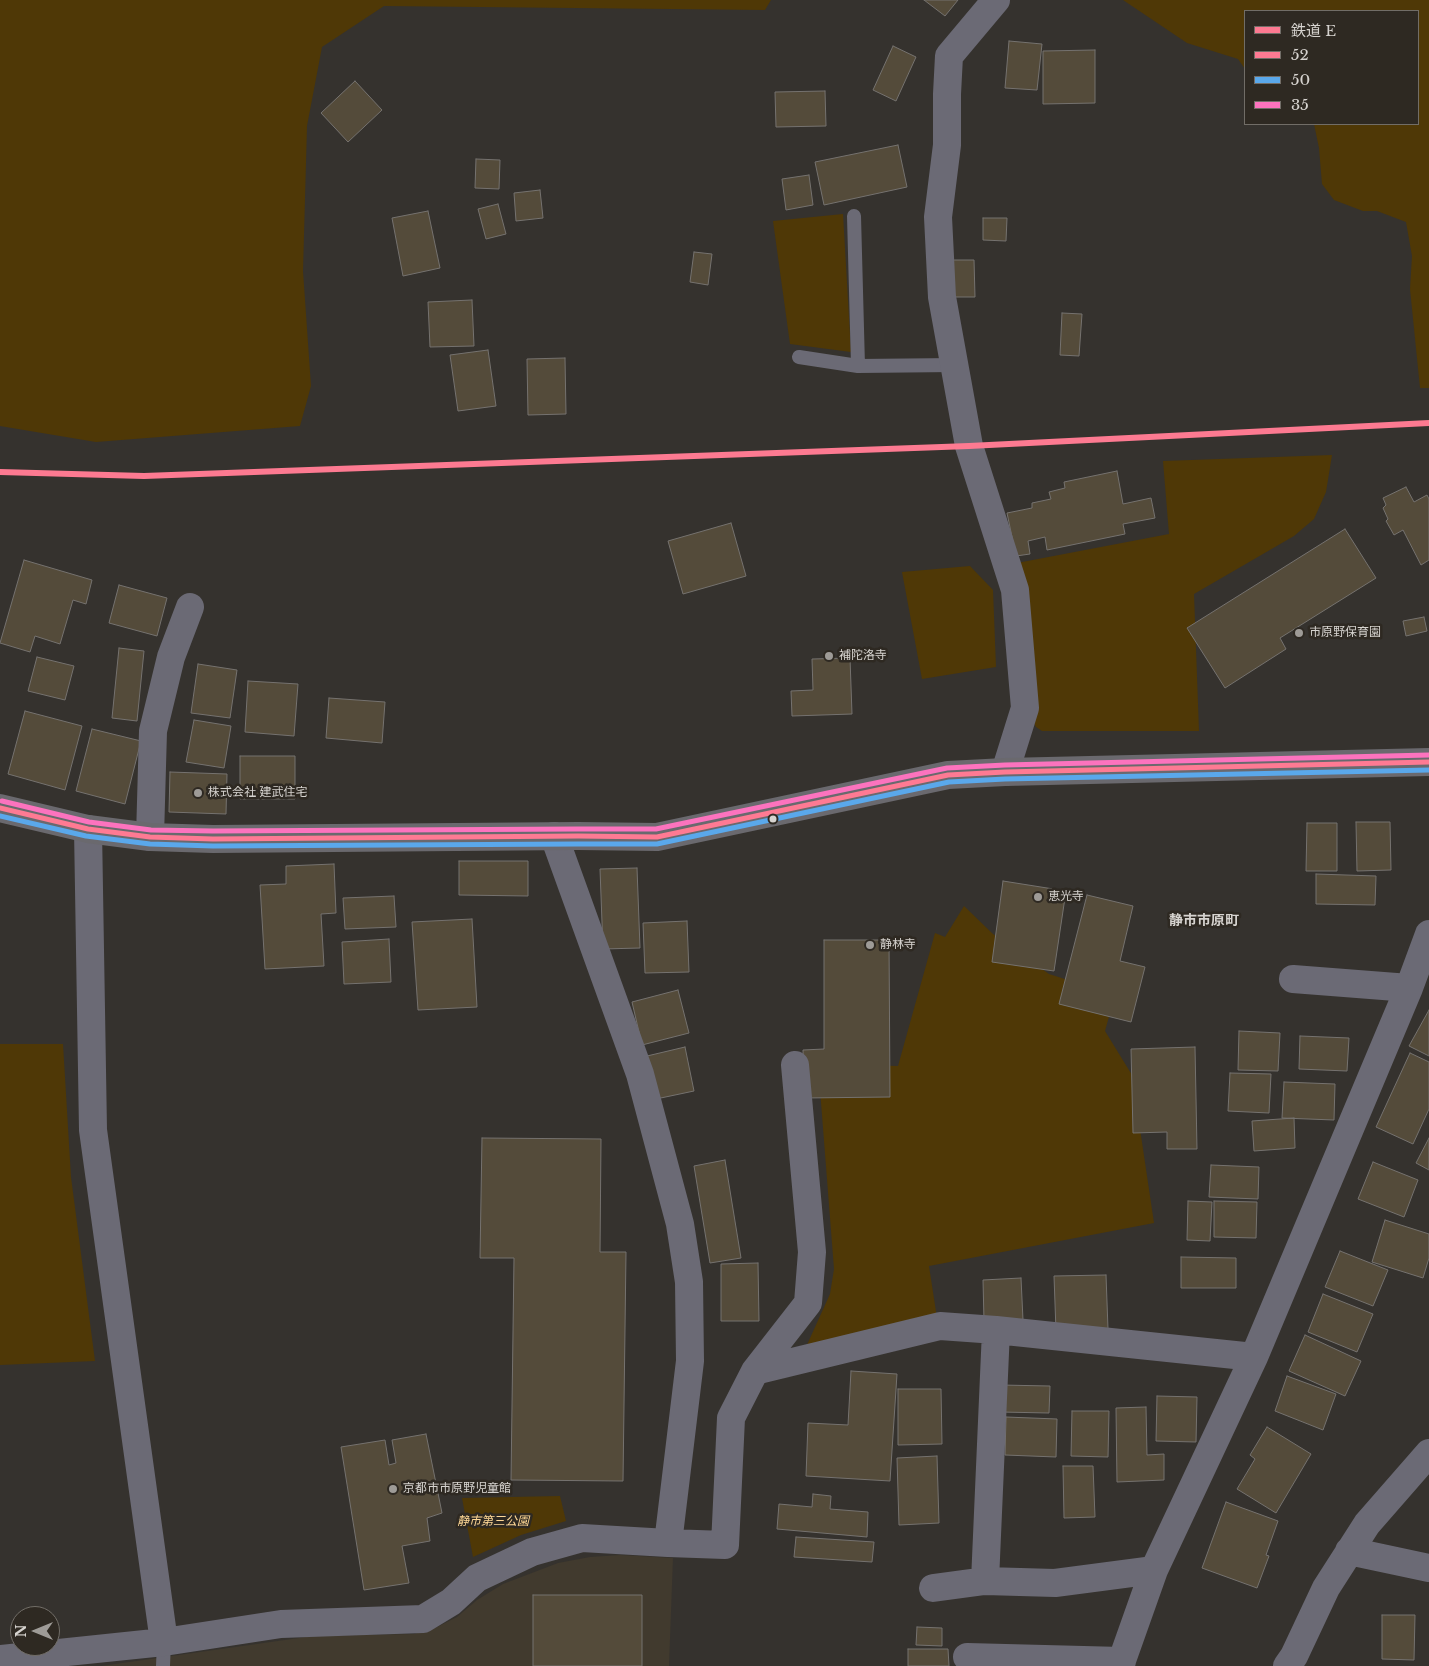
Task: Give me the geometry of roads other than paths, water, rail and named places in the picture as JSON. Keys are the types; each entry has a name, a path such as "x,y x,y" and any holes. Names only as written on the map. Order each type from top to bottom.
{"main road":[{"path":"0,808 88,829 150,837 213,839 657,837 948,775 1429,762"}],"street":[{"path":"996,0 950,56 947,94 947,145 938,217 942,297 969,446 1015,590 1025,708 1005,772"},
{"path":"150,837 153,732 171,657 190,607"},
{"path":"88,829 93,1130 164,1654"},
{"path":"554,836 640,1074 680,1224 688,1282 690,1361 668,1543"},
{"path":"968,1657 1121,1664 1154,1570 1254,1357 1409,988 1429,934"},
{"path":"1293,979 1409,988"},
{"path":"0,1659 164,1654 281,1624 423,1620 451,1602 477,1578 532,1552 582,1538 724,1545 731,1418 756,1371 808,1303 812,1252 795,1065"},
{"path":"756,1371 940,1326 996,1330 1254,1357"},
{"path":"986,1581 996,1330"},
{"path":"1287,1666 1294,1656 1326,1588 1367,1524 1429,1453"},
{"path":"1349,1552 1429,1568"},
{"path":"933,1588 986,1581 1055,1583 1154,1570"}],"lane":[{"path":"854,216 858,366"},
{"path":"799,357 858,366 954,365"}],"rail line":[{"name":"E","path":"0,472 144,476 969,446 1429,423"}],"place":[{"name":"市原野保育園","path":"1299,633"},
{"name":"補陀洛寺","path":"829,656"},
{"name":"株式会社 建武住宅","path":"198,793"},
{"name":"恵光寺","path":"1038,897"},
{"name":"静林寺","path":"870,945"},
{"name":"京都市市原野児童館","path":"393,1489"}],"district":[{"name":"静市市原町","path":"1204,921"}],"park label":[{"name":"静市第三公園","path":"493,1522"}]}
